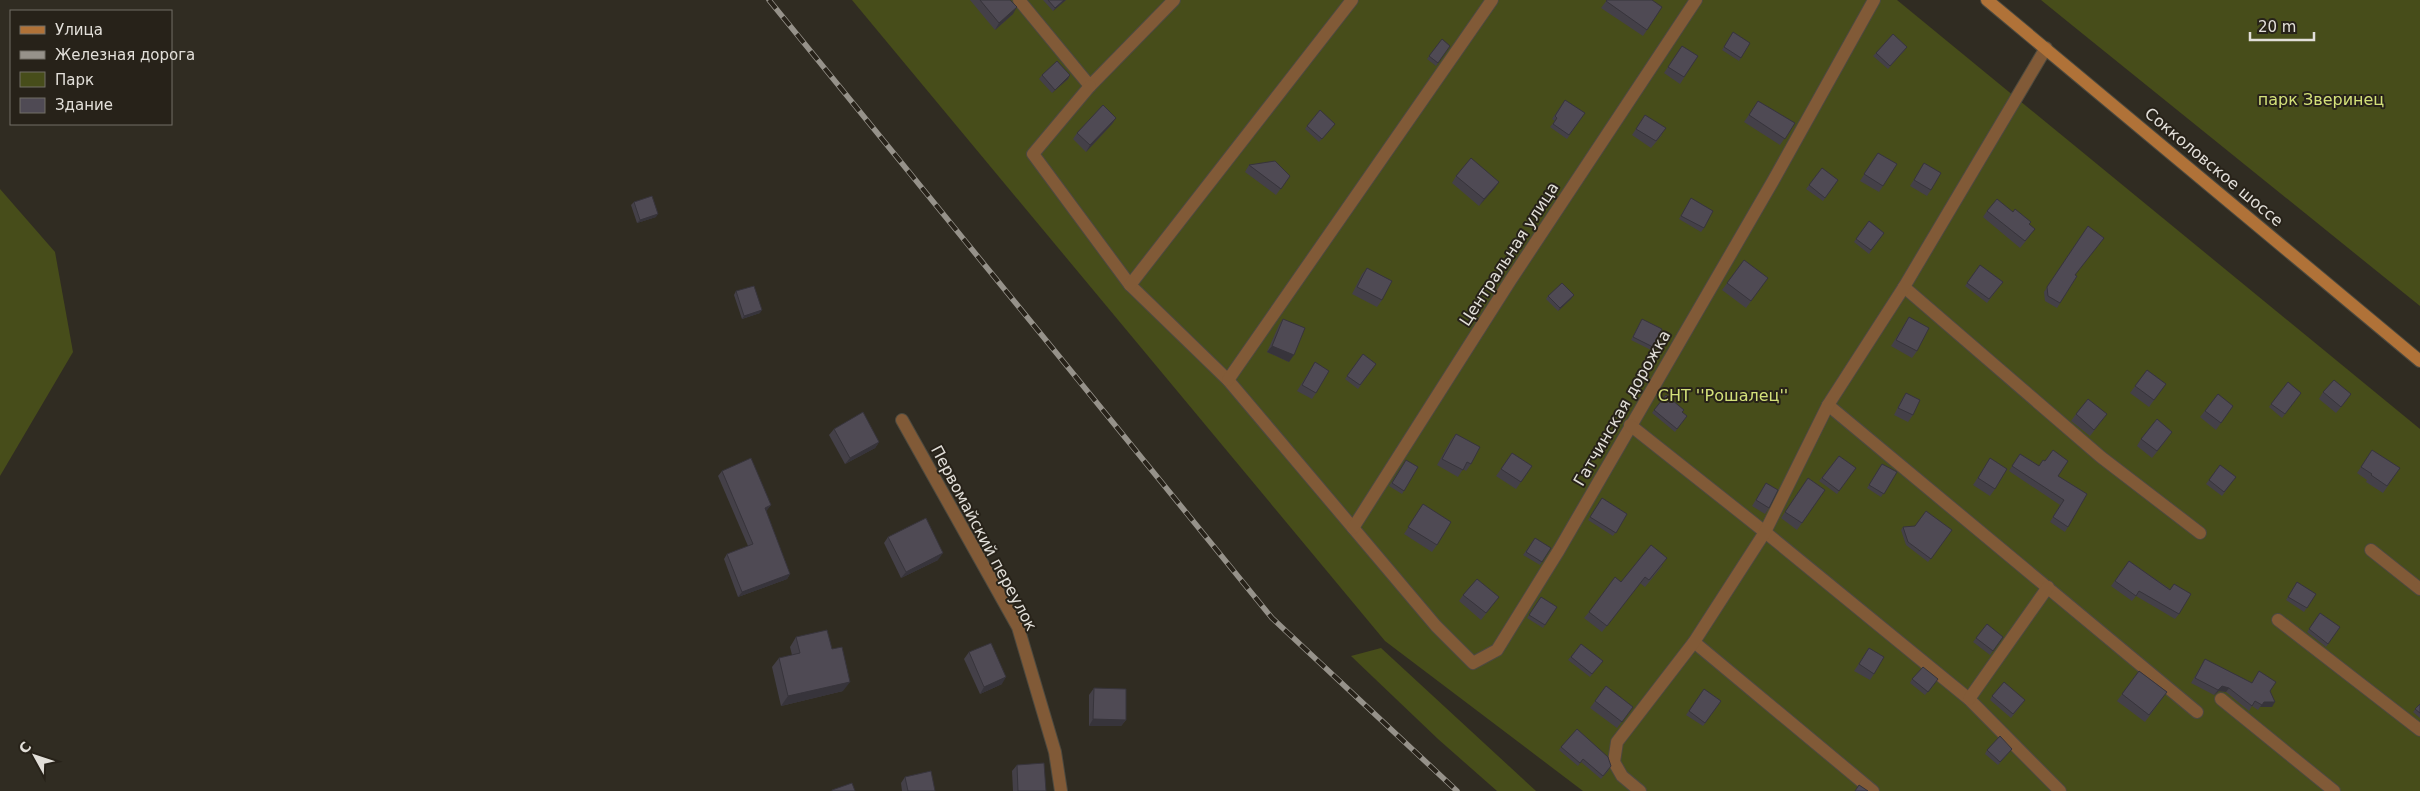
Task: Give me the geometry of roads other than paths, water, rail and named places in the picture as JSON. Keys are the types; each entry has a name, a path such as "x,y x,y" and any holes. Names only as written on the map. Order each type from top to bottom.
{"main road":[{"name":"Сокколовское шоссе","path":"1987,0 2420,360"}],"street":[{"path":"1020,0 1090,86"},
{"path":"1174,0 1090,86 1033,154 1130,284 1228,380 1353,528"},
{"path":"1130,284 1352,0"},
{"path":"1228,380 1492,0"},
{"name":"Центральная улица","path":"1353,528 1510,281 1696,0"},
{"name":"Гатчинская дорожка","path":"1353,528 1436,626 1473,663 1497,650 1559,550 1768,190 1874,0"},
{"path":"1640,791 1622,776 1614,762 1617,742 1694,642 1765,532 1828,405 1904,287 2046,48"},
{"path":"1904,287 2101,457 2200,534"},
{"path":"1828,405 2197,712"},
{"name":"Первомайский переулок","path":"902,420 1018,627 1055,752 1061,791"},
{"path":"1630,425 1765,532 1969,699 2060,791"},
{"path":"2371,550 2420,589"},
{"path":"1969,699 2048,587"},
{"path":"2278,620 2420,730"},
{"path":"1694,642 1873,791"},
{"path":"2221,699 2334,791"}],"railway":[{"path":"769,0 1272,618 1457,791"}],"park label":[{"name":"парк Зверинец","path":"2321,99"},
{"name":"СНТ ''Рошалец''","path":"1723,395"}]}
